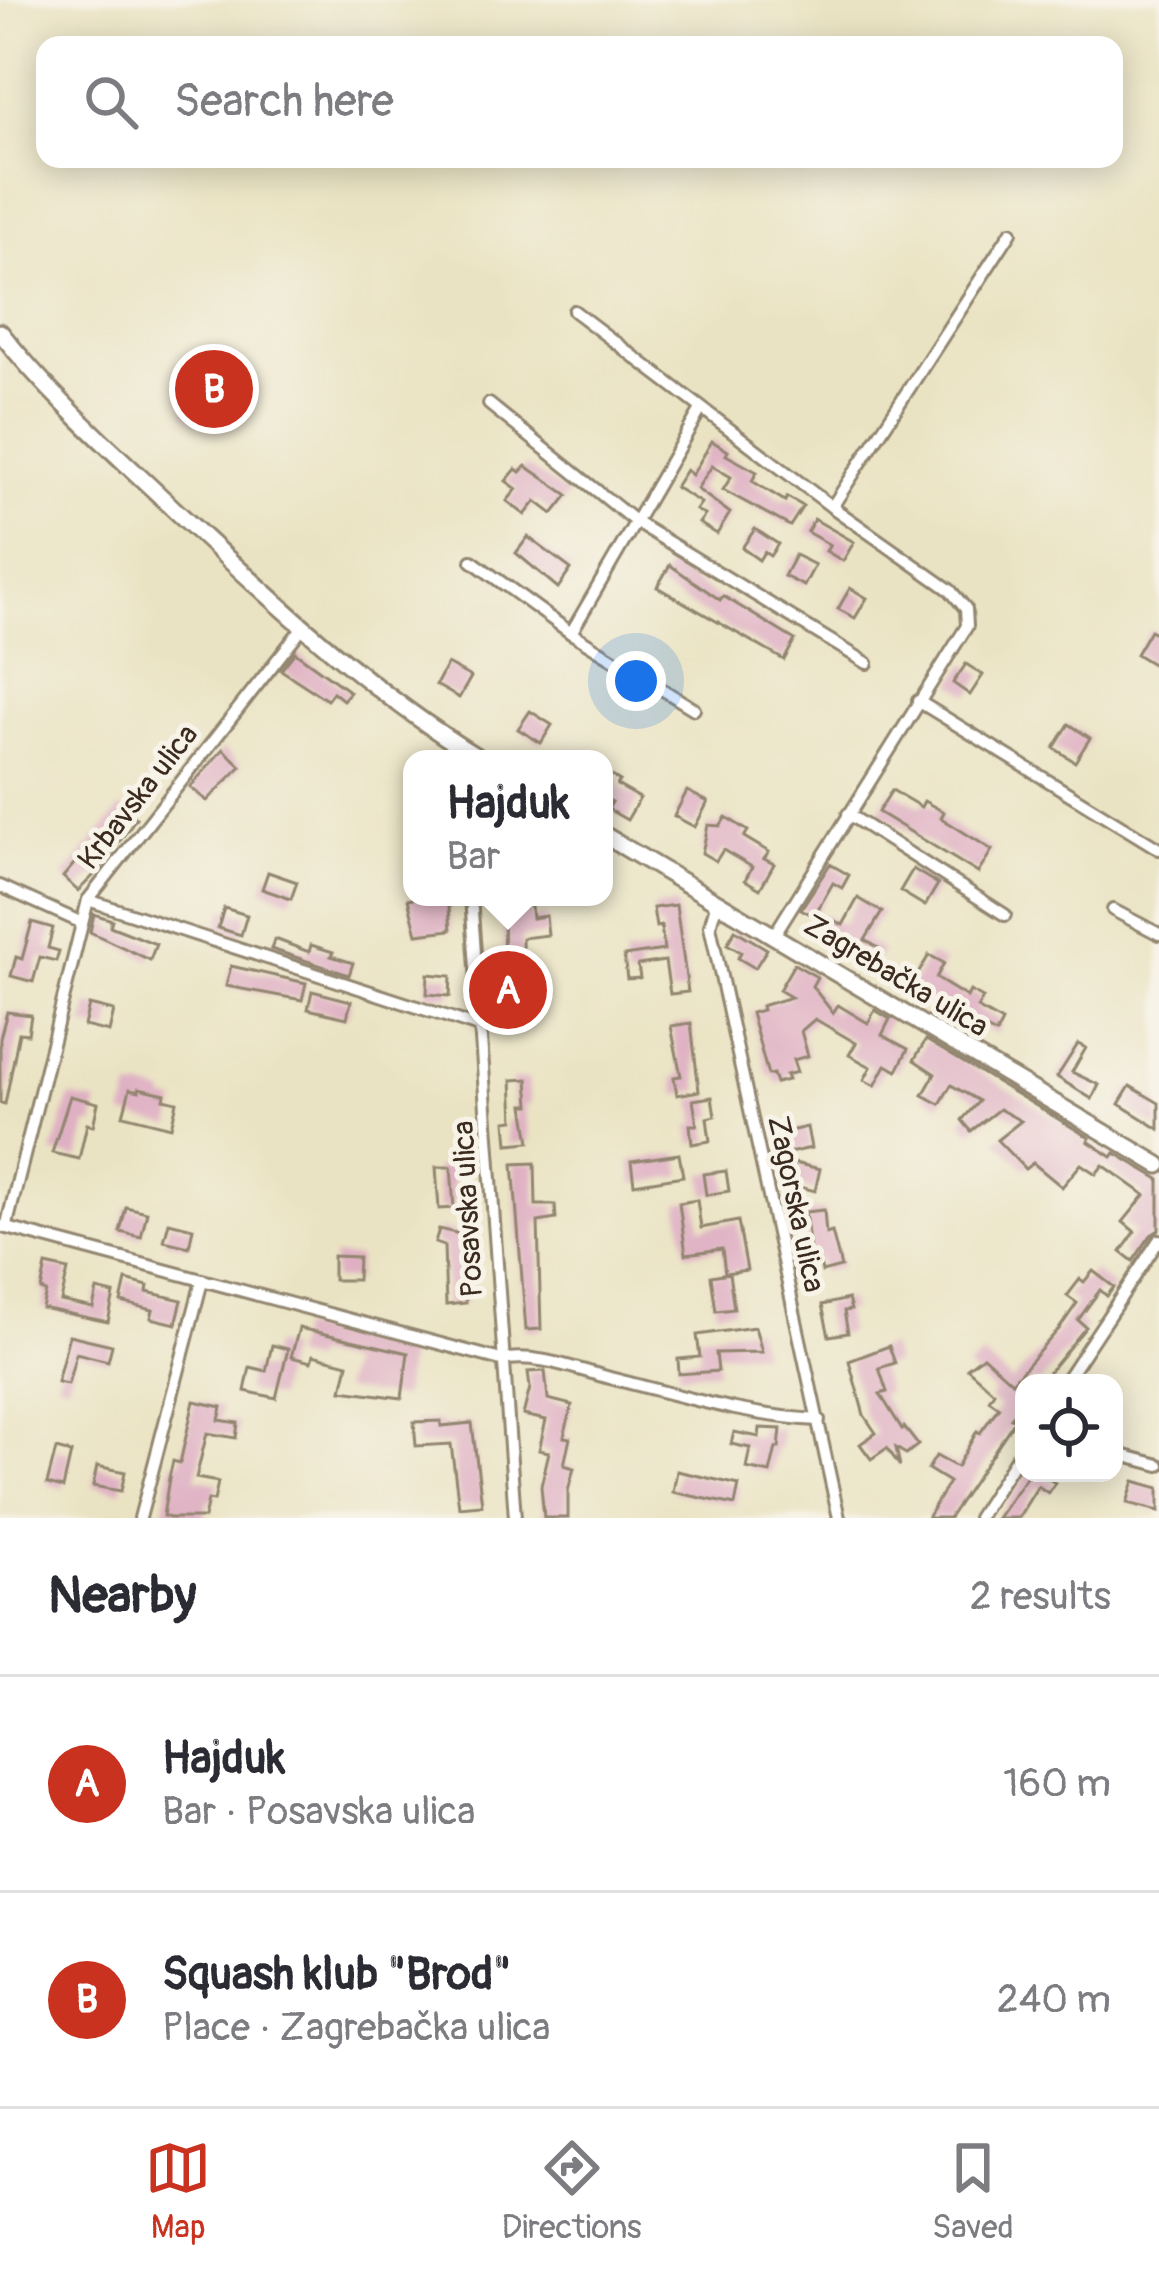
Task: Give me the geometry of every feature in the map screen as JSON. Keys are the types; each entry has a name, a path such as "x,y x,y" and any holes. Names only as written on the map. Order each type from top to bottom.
{"main road":[{"path":"0,332 25,364 112,450 302,628 352,671 463,750"},
{"name":"Zagrebačka ulica","path":"613,840 1159,1165"}],"street":[{"path":"832,507 1011,232"},
{"path":"574,311 832,507 950,590 968,619 774,935"},
{"path":"489,404 637,523 867,663"},
{"path":"571,633 701,409"},
{"path":"472,561 571,633 694,709"},
{"name":"Krbavska ulica","path":"3,1227 88,900 302,628"},
{"path":"918,701 1159,849"},
{"path":"848,814 1005,915"},
{"path":"0,904 2,887 80,922"},
{"path":"88,900 482,1028"},
{"name":"Zagorska ulica","path":"717,901 710,926 839,1518"},
{"name":"Posavska ulica","path":"472,906 515,1518"},
{"path":"1114,910 1159,934"},
{"path":"3,1227 501,1360 543,1360 749,1415 819,1420"},
{"path":"1070,1374 1159,1240"},
{"path":"140,1518 202,1281"},
{"path":"1123,1456 1159,1465"},
{"path":"978,1518 1015,1459"}],"building":[{"path":"233,357 245,368 196,422 183,411"},
{"path":"712,441 757,472 752,481 803,506 790,526 723,490 731,477 712,466 697,489 730,513 717,534 699,523 705,515 696,510 701,503 675,487 686,470 692,475"},
{"path":"526,466 568,495 553,514 536,501 525,515 507,501 517,489 506,481"},
{"path":"814,519 854,542 843,561 826,551 830,545 807,532"},
{"path":"755,529 778,544 770,556 764,552 759,560 742,548"},
{"path":"528,537 571,569 558,588 516,553"},
{"path":"795,555 815,565 804,586 784,576"},
{"path":"670,565 720,600 723,596 795,640 784,660 657,587"},
{"path":"850,588 867,598 855,618 838,609"},
{"path":"1150,630 1159,635 1159,657 1154,665 1136,654"},
{"path":"295,652 350,692 343,700 333,692 327,700 281,670"},
{"path":"447,664 471,677 459,698 436,685"},
{"path":"966,664 983,675 970,695 953,683"},
{"path":"530,711 552,725 541,743 518,729"},
{"path":"1069,724 1090,738 1075,762 1054,748"},
{"path":"223,749 241,766 207,801 190,787"},
{"path":"613,777 620,781 617,785 640,798 627,820 613,812"},
{"path":"892,790 921,807 924,801 944,812 941,818 992,850 978,873 878,812"},
{"path":"687,791 708,802 695,827 674,816"},
{"path":"121,808 136,818 78,891 63,877"},
{"path":"726,817 748,831 744,837 769,852 764,859 774,864 760,889 745,880 752,867 723,850 716,861 702,853 708,825 720,826"},
{"path":"830,864 849,875 842,888 833,883 814,916 801,909"},
{"path":"913,869 938,884 925,906 900,891"},
{"path":"268,872 297,882 291,899 262,889"},
{"path":"858,898 882,912 865,940 882,950 873,966 855,956 859,950 819,925 824,915 843,925"},
{"path":"676,905 688,992 670,994 665,961 638,965 640,978 627,979 624,956 664,950 653,908"},
{"path":"410,906 449,906 451,930 417,934"},
{"path":"503,906 531,906 532,918 546,916 548,935 522,938 523,993 504,994"},
{"path":"224,908 247,915 241,935 218,928"},
{"path":"94,914 112,920 110,926 156,944 150,960 90,932"},
{"path":"32,922 53,928 48,948 59,951 56,961 40,957 33,982 11,976 16,957 22,959"},
{"path":"735,930 767,949 755,968 727,944"},
{"path":"275,939 309,952 311,945 333,952 331,956 353,963 349,975 271,949"},
{"path":"929,955 944,963 936,978 967,997 970,991 983,998 977,1008 1002,1022 996,1034 976,1024 973,1029 908,991"},
{"path":"794,964 817,977 812,986 833,1013 838,1005 868,1023 875,1010 890,1019 882,1035 908,1049 897,1071 886,1065 875,1086 864,1080 871,1067 849,1055 856,1043 815,1019 801,1031 808,1056 793,1060 797,1072 776,1083 773,1074 768,1075 751,1013 791,997 779,990"},
{"path":"231,966 306,983 302,1000 226,986"},
{"path":"428,974 451,976 450,996 427,994"},
{"path":"312,991 351,1001 347,1018 308,1009"},
{"path":"89,1005 114,1011 109,1032 84,1026"},
{"path":"7,1012 31,1015 28,1034 19,1033 5,1104 0,1103 0,1038"},
{"path":"691,1023 699,1091 677,1095 674,1077 681,1076 671,1026"},
{"path":"926,1040 1090,1138 1112,1157 1115,1153 1159,1179 1159,1230 1133,1261 1121,1252 1135,1232 1123,1222 1145,1195 1103,1165 1096,1174 1081,1164 1062,1187 1033,1163 1025,1169 997,1140 1021,1121 999,1109 971,1131 962,1120 979,1101 951,1085 940,1104 923,1095 935,1074 914,1060"},
{"path":"1078,1044 1086,1048 1072,1072 1099,1085 1092,1099 1057,1077"},
{"path":"528,1079 530,1105 524,1105 530,1142 508,1144 506,1121 514,1120 512,1080"},
{"path":"1130,1086 1159,1103 1159,1129 1119,1104"},
{"path":"130,1089 177,1102 171,1127 123,1115"},
{"path":"70,1096 98,1103 93,1126 87,1124 79,1159 52,1153"},
{"path":"712,1097 715,1116 707,1118 710,1141 692,1144 690,1125 697,1125 693,1100"},
{"path":"807,1127 811,1148 789,1153 785,1132"},
{"path":"679,1154 683,1176 634,1184 631,1161"},
{"path":"535,1163 536,1205 555,1205 556,1219 538,1222 541,1329 526,1330 513,1164"},
{"path":"794,1163 820,1169 815,1191 789,1184"},
{"path":"436,1167 451,1167 454,1208 439,1209"},
{"path":"726,1171 729,1191 706,1195 703,1174"},
{"path":"697,1200 701,1228 738,1221 747,1270 725,1273 722,1249 686,1254 679,1203"},
{"path":"126,1207 147,1212 141,1237 120,1232"},
{"path":"824,1210 826,1234 832,1232 841,1267 822,1272 818,1255 811,1257 805,1212"},
{"path":"169,1222 193,1228 189,1247 164,1241"},
{"path":"439,1229 464,1235 460,1249 466,1303 446,1305 444,1246 435,1243"},
{"path":"333,1256 358,1257 357,1280 333,1280"},
{"path":"46,1265 68,1270 61,1301 93,1308 97,1290 114,1294 108,1322 42,1308"},
{"path":"1093,1271 1114,1287 1107,1296 1100,1290 1078,1320 1086,1327 1047,1374 1019,1374 1059,1329 1077,1303 1067,1296 1080,1279 1084,1282"},
{"path":"729,1273 734,1309 716,1311 711,1276"},
{"path":"126,1280 148,1286 147,1292 182,1300 176,1324 151,1318 153,1310 121,1302"},
{"path":"848,1299 851,1310 844,1311 848,1333 829,1336 822,1305"},
{"path":"755,1327 762,1352 716,1353 718,1371 679,1374 678,1359 700,1357 697,1335"},
{"path":"299,1328 408,1353 402,1398 342,1390 348,1364 313,1355 311,1362 291,1357"},
{"path":"69,1335 112,1345 108,1361 76,1353 68,1384 57,1382"},
{"path":"272,1345 288,1349 276,1398 245,1391 250,1367 266,1371"},
{"path":"889,1346 895,1363 879,1368 887,1392 880,1394 918,1445 906,1454 896,1448 900,1466 887,1448 871,1459 860,1444 876,1433 864,1415 849,1361"},
{"path":"983,1356 1012,1382 1015,1379 1011,1418 1015,1420 949,1518 927,1518 949,1482 928,1469 936,1456 957,1467 977,1431 999,1407 989,1400 994,1392 967,1368"},
{"path":"545,1371 548,1399 572,1405 564,1437 570,1438 564,1465 574,1468 568,1518 544,1518 541,1486 549,1452 539,1450 546,1420 523,1415 530,1388 528,1372"},
{"path":"194,1401 222,1407 219,1420 238,1423 236,1438 207,1433 196,1478 218,1482 204,1518 170,1518 163,1516 169,1478 173,1461 180,1463"},
{"path":"441,1421 441,1426 472,1423 482,1505 459,1507 451,1444 416,1446 414,1422"},
{"path":"760,1428 781,1429 770,1473 746,1468 750,1448 731,1444 734,1432 759,1437"},
{"path":"56,1449 71,1453 63,1488 47,1484"},
{"path":"97,1466 125,1472 121,1491 93,1486"},
{"path":"677,1471 739,1485 735,1505 673,1492"},
{"path":"1134,1481 1159,1488 1159,1511 1127,1503"},
{"path":"1023,1482 1055,1483 1048,1493 1038,1486 1018,1518 997,1518"}],"place":[{"name":"Squash klub \"Brod\"","path":"214,389"},
{"name":"Hajduk","path":"508,990"}]}
